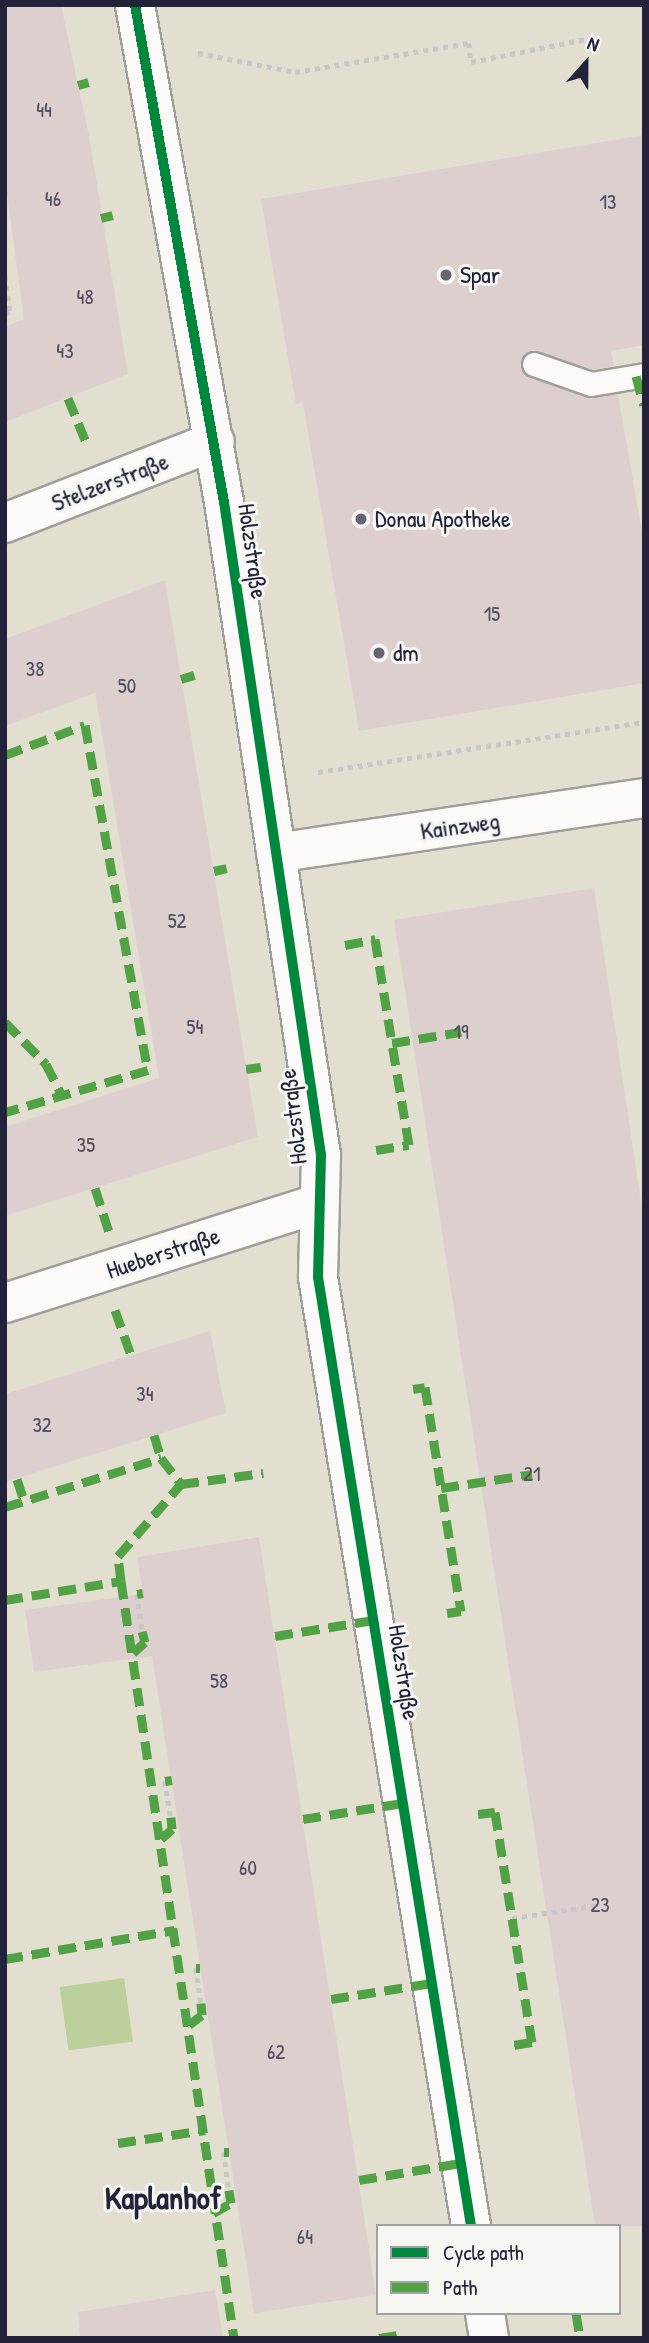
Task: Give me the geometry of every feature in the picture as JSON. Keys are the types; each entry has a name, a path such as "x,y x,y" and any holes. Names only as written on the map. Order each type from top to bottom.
{"street":[{"name":"Holzstraße","path":"135,5 215,441 321,1155 318,1277 471,2224"},
{"name":"Stelzerstraße","path":"5,523 215,441"},
{"name":"Kainzweg","path":"276,853 644,798"},
{"name":"Hueberstraße","path":"5,1303 320,1203"},
{"path":"485,2315 489,2338"}],"lane":[{"path":"534,364 591,384 644,375"}],"path":[{"path":"198,53 295,72 469,43 471,62 586,39"},
{"path":"5,276 10,312 5,314"},
{"path":"318,772 644,722"},
{"path":"137,1594 142,1631"},
{"path":"165,1781 171,1817"},
{"path":"512,1918 600,1905"},
{"path":"196,1968 201,2003"},
{"path":"224,2152 229,2190"}],"green space":[{"path":"124,1978 133,2041 69,2050 60,1987"}],"building":[{"path":"5,5 61,5 89,136 128,374 5,422 5,327 24,319 5,180"},
{"path":"644,135 644,345 611,351 614,366 592,370 532,350 524,354 520,366 529,377 586,397 618,394 644,544 644,683 359,731 303,403 296,404 261,199"},
{"path":"165,580 258,1137 5,1216 5,1127 159,1078 95,693 5,726 5,639"},
{"path":"594,888 644,1222 644,2226 595,2224 394,920"},
{"path":"210,1331 226,1413 5,1482 5,1394"},
{"path":"259,1537 376,2295 254,2313 152,1656 34,1672 25,1610 143,1594 137,1557"},
{"path":"215,2290 223,2338 80,2338 78,2312"}],"marked path":[{"path":"78,85 89,82"},
{"path":"101,218 113,215"},
{"path":"636,376 644,405"},
{"path":"68,398 88,447"},
{"path":"181,679 194,675"},
{"path":"5,755 85,725 148,1070 5,1112"},
{"path":"214,871 227,868"},
{"path":"345,945 375,939 392,1043"},
{"path":"5,1022 46,1064 62,1095"},
{"path":"376,1150 409,1145 392,1043 461,1032"},
{"path":"246,1069 261,1067"},
{"path":"95,1188 111,1238"},
{"path":"115,1310 131,1355"},
{"path":"413,1389 425,1387 461,1611 447,1613"},
{"path":"154,1435 161,1458"},
{"path":"5,1507 161,1458 181,1484 263,1473"},
{"path":"441,1488 532,1474"},
{"path":"17,1479 24,1501"},
{"path":"121,1581 118,1556 181,1484"},
{"path":"5,1600 121,1581 234,2338"},
{"path":"137,1594 143,1593"},
{"path":"275,1636 374,1620"},
{"path":"133,1653 145,1642 142,1631"},
{"path":"165,1781 172,1780"},
{"path":"303,1819 403,1803"},
{"path":"478,1814 495,1812 532,2042 513,2045"},
{"path":"161,1839 172,1829 171,1817"},
{"path":"5,1959 175,1930"},
{"path":"331,1999 432,1983"},
{"path":"189,2025 202,2015 201,2003"},
{"path":"118,2143 205,2130"},
{"path":"224,2152 229,2152"},
{"path":"359,2180 461,2163"},
{"path":"213,2213 231,2203 229,2190"},
{"path":"576,2315 580,2338"},
{"path":"379,2338 397,2335"}],"cycle path":[{"path":"135,5 224,502 321,1155 318,1277 471,2224"}],"place":[{"name":"Spar","path":"446,275"},
{"name":"Donau Apotheke","path":"361,519"},
{"name":"dm","path":"379,653"}],"district":[{"name":"Kaplanhof","path":"163,2198"}]}
